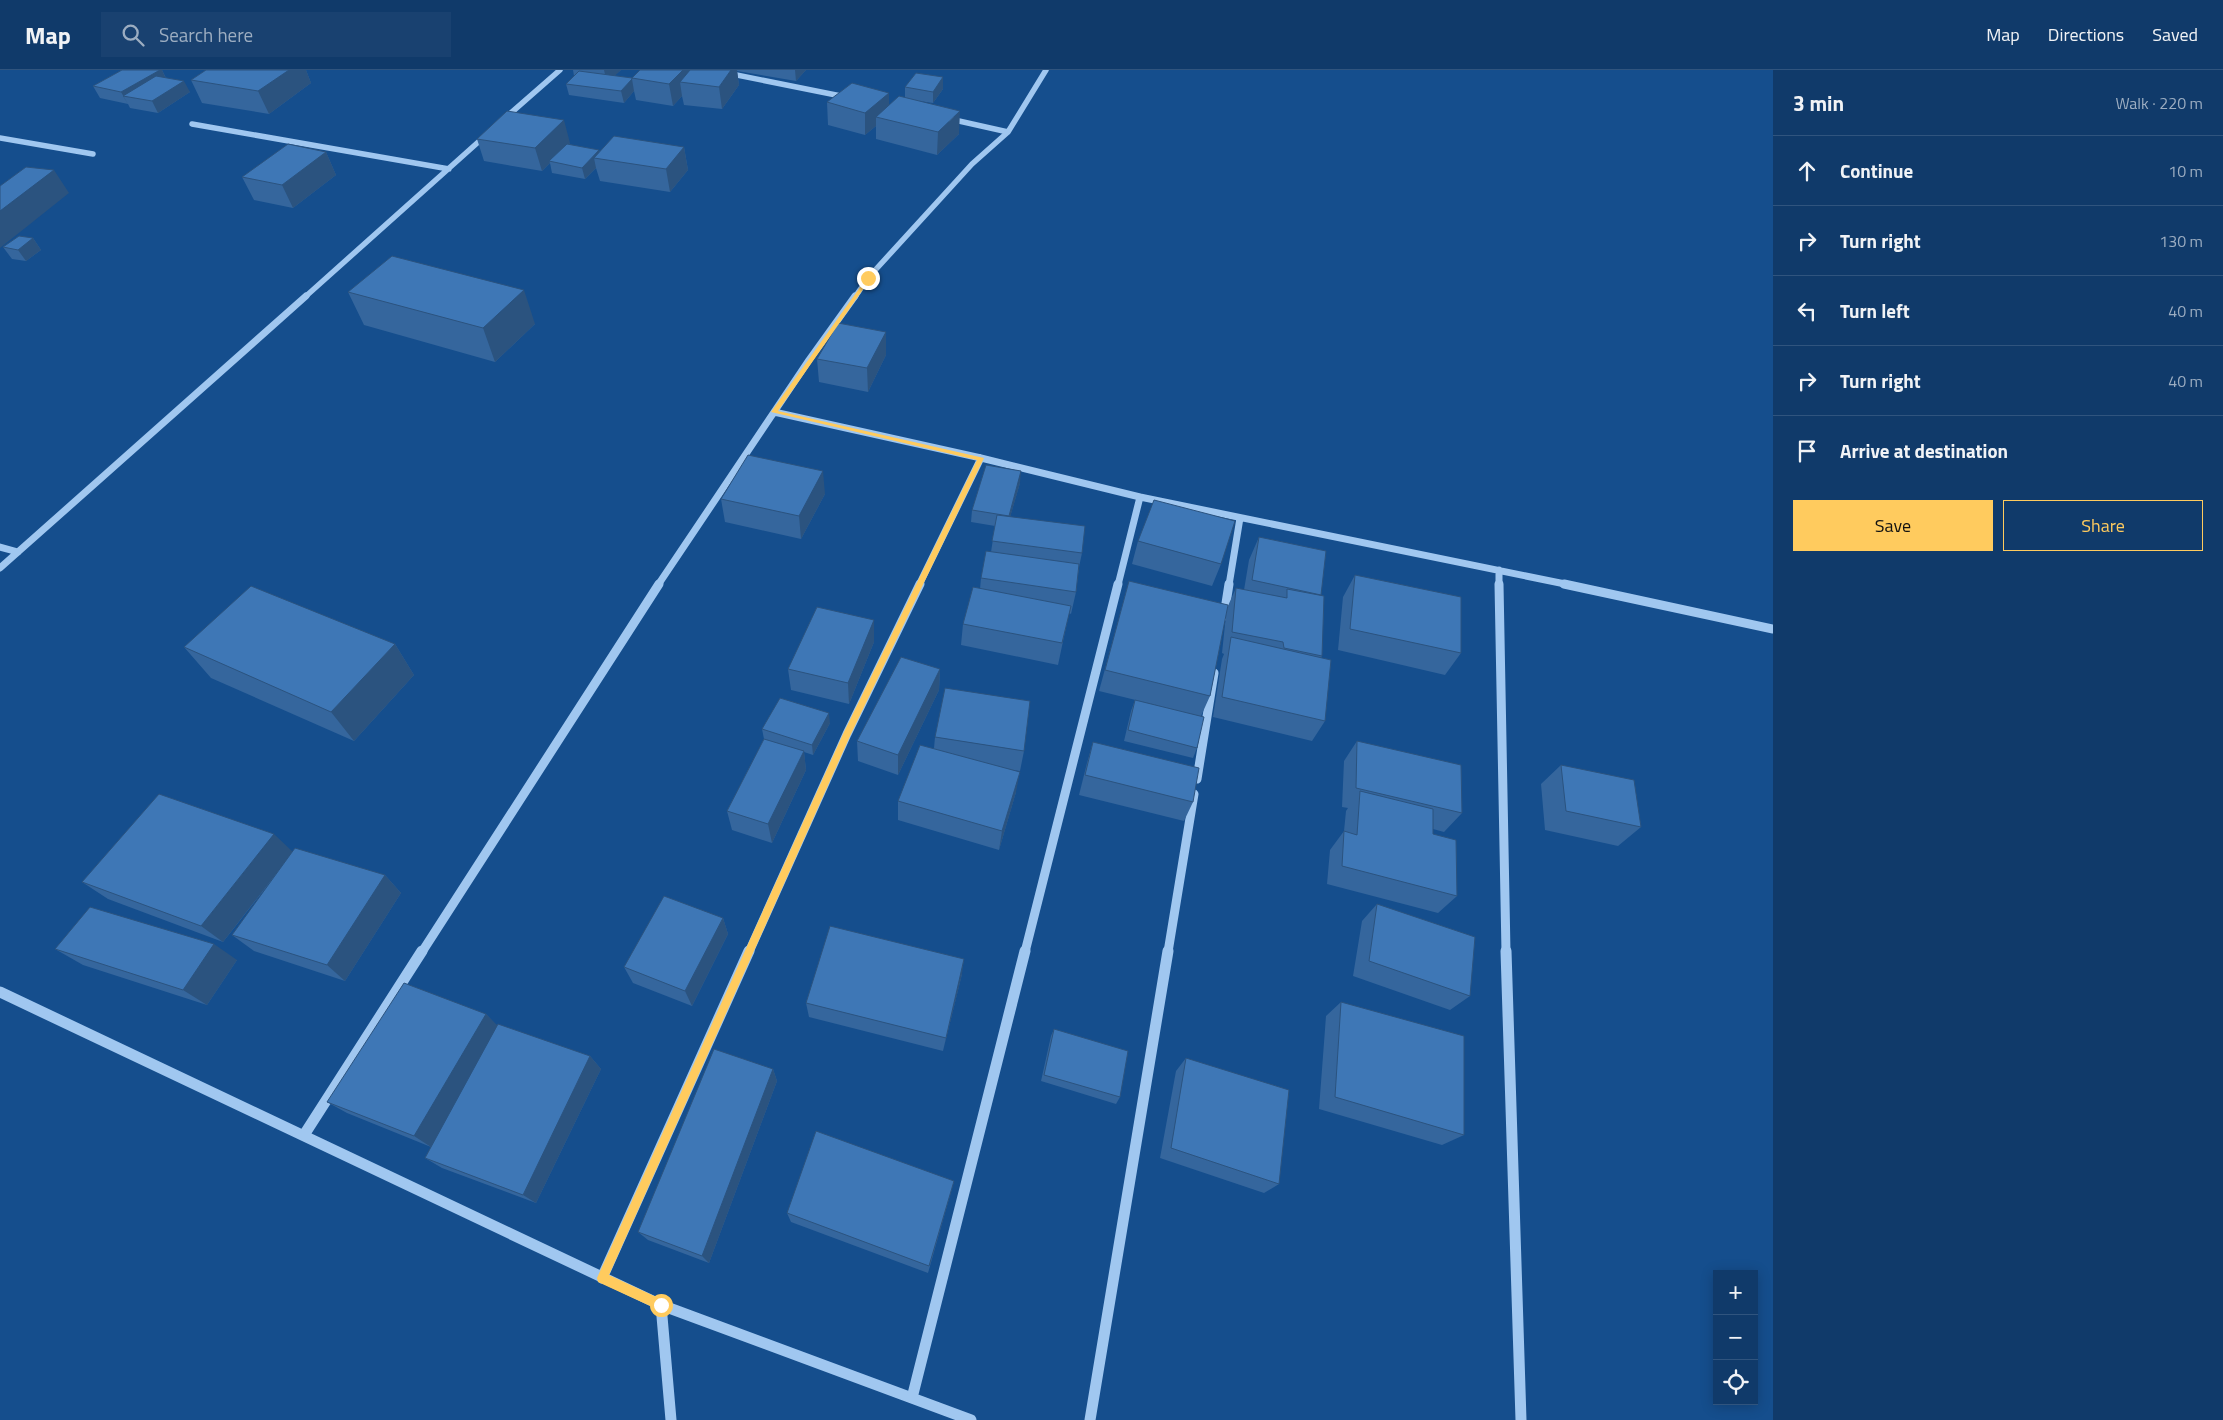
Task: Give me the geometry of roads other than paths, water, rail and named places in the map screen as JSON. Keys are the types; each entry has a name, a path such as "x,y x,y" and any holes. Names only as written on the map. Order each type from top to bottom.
{"street":[{"path":"501,122 560,70"},
{"path":"712,70 852,99"},
{"path":"304,1135 677,556 774,412 868,278 972,164 1008,132 1046,70"},
{"path":"940,117 1008,132"},
{"path":"192,124 449,168"},
{"path":"0,568 493,129"},
{"path":"0,138 93,154"},
{"path":"774,412 981,458 1140,497 1498,570 1773,629"},
{"path":"602,1278 847,734 981,458"},
{"path":"912,1398 1140,497"},
{"path":"1222,626 1240,518"},
{"path":"0,546 18,552"},
{"path":"1498,570 1501,807 1509,1134 1521,1420"},
{"path":"1090,1420 1216,665"},
{"path":"0,992 661,1305 971,1420"},
{"path":"661,1305 671,1420"}]}
